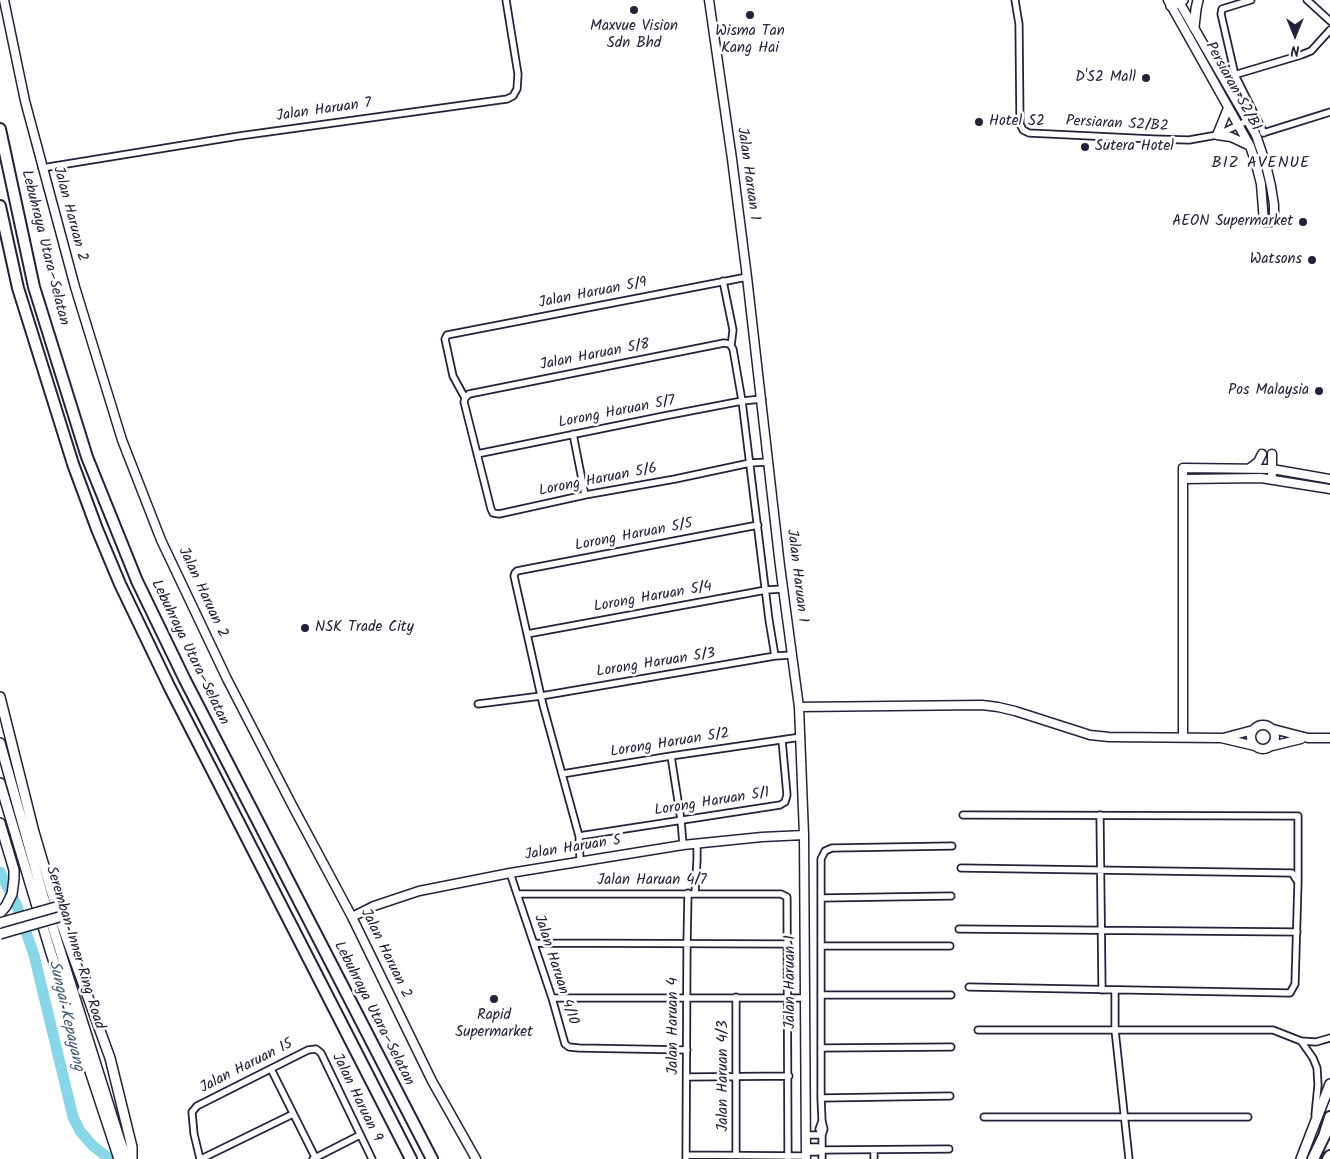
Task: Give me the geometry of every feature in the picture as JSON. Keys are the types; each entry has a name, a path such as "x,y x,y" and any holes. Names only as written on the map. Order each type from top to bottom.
{"highway":[{"name":"Lebuhraya Utara–Selatan","path":"0,129 34,286 87,457 137,581 185,680 432,1159"},
{"name":"Lebuhraya Utara–Selatan","path":"0,206 18,288 73,464 120,584 169,686 411,1159"},
{"path":"1313,1159 1328,1130 1330,1117"}],"main road":[{"name":"Jalan Haruan 2","path":"4,0 25,101 75,288 122,440 162,540 227,679 352,917 432,1081 476,1159"},
{"name":"Jalan Haruan 1","path":"709,0 732,159 762,399 783,589 799,707 804,835 806,1154"},
{"path":"1194,27 1198,0"},
{"name":"Persiaran S2/B1","path":"1176,2 1194,27 1256,134 1271,186 1274,221 1264,222 1260,184 1250,146 1228,108 1176,2"},
{"path":"1228,108 1217,135 1231,137 1250,146"},
{"path":"1250,468 1258,462 1262,454"},
{"path":"1272,479 1272,454 1278,466 1286,472"},
{"path":"1183,737 1183,468 1272,469 1330,479"},
{"path":"1261,469 1261,478"},
{"path":"1183,479 1261,478 1330,489"},
{"path":"0,697 34,832 59,917 110,1058 132,1147 132,1159"},
{"path":"799,707 982,705 1016,710 1090,735 1109,737 1221,738 1262,749 1308,738 1330,738"},
{"path":"1221,738 1253,730 1263,725 1308,738"},
{"path":"1272,729 1275,736 1272,746"},
{"path":"1253,730 1251,740 1255,746"},
{"name":"Seremban Inner Ring Road","path":"0,743 43,896 116,1140 119,1159"},
{"name":"Seremban Inner Ring Road","path":"0,783 50,950 116,1140 127,1159"},
{"path":"0,823 14,870 14,879 12,894 0,913"},
{"name":"Jalan Haruan 5","path":"352,917 374,906 419,891 510,873 697,843 804,835"},
{"path":"0,923 56,907"},
{"path":"0,934 59,917"},
{"path":"1300,1159 1330,1084"}],"street":[{"name":"Jalan Haruan 7","path":"42,168 248,134 507,99 513,96 517,89 518,74 506,0"},
{"name":"Persiaran S2/B2","path":"1016,0 1019,24 1020,124 1023,130 1029,133 1153,140 1190,140 1217,135 1248,120"},
{"path":"1251,0 1222,9 1221,14 1235,75 1264,133"},
{"path":"1307,0 1330,21"},
{"path":"1224,78 1310,51 1330,30"},
{"path":"1256,134 1330,112"},
{"name":"Jalan Haruan 5/9","path":"465,398 453,376 445,337 447,335 747,277"},
{"path":"724,281 733,330 731,346 742,401 775,656"},
{"name":"Jalan Haruan 5/8","path":"465,398 469,394 724,343 731,346"},
{"path":"465,398 464,402 477,454"},
{"name":"Lorong Haruan 5/7","path":"477,454 742,401 762,399"},
{"path":"573,434 585,495"},
{"name":"Lorong Haruan 5/6","path":"477,454 491,509 493,513 499,514 750,463 768,462"},
{"name":"Lorong Haruan 5/5","path":"527,634 514,576 516,571 758,525"},
{"name":"Lorong Haruan 5/4","path":"527,634 766,590 783,589"},
{"path":"527,634 541,696 579,836 580,861"},
{"name":"Lorong Haruan 5/3","path":"478,704 541,696 775,656 792,655"},
{"name":"Lorong Haruan 5/2","path":"562,774 800,738"},
{"name":"Lorong Haruan 5/1","path":"579,836 780,805 785,802 787,796 782,740"},
{"path":"671,756 683,845"},
{"path":"963,815 1298,816 1295,984 1290,993 969,987"},
{"path":"1100,816 1102,990"},
{"name":"Jalan Haruan 4","path":"686,1157 687,943 692,893 698,860 697,843"},
{"path":"822,1159 822,1135 819,1129 822,1121 821,859 825,851 832,848 952,846"},
{"path":"961,868 1292,873 1298,882"},
{"name":"Jalan Haruan 4/10","path":"510,873 552,998 565,1044 569,1047 597,1049 687,1050"},
{"name":"Jalan Haruan 4/7","path":"517,894 781,894 787,897 788,944"},
{"path":"821,898 951,896"},
{"path":"960,929 1297,932"},
{"path":"534,943 788,944 788,1157"},
{"path":"821,946 950,946"},
{"path":"1115,990 1115,1030 1129,1159"},
{"path":"821,995 951,995"},
{"name":"Jalan Haruan 4/3","path":"736,997 736,1155"},
{"path":"552,998 805,998"},
{"path":"978,1030 1273,1030 1301,1041 1316,1042 1330,1038"},
{"path":"1301,1041 1313,1058 1316,1068 1318,1085 1314,1122"},
{"path":"821,1048 951,1047"},
{"name":"Jalan Haruan 15","path":"200,1159 194,1134 192,1112 197,1106 308,1050 316,1049"},
{"name":"Jalan Haruan 9","path":"316,1049 321,1053 372,1159"},
{"path":"271,1069 315,1159 360,1135"},
{"path":"687,1077 789,1076"},
{"path":"821,1098 950,1096"},
{"path":"200,1159 293,1114"},
{"path":"984,1117 1248,1118"},
{"path":"806,1135 822,1135"},
{"path":"686,1157 736,1155 788,1157 806,1154 818,1147 822,1150 949,1149"},
{"path":"874,1150 874,1159"}],"waterway":[{"name":"Sungai Kepayang","path":"0,872 17,906 34,955 73,1117 80,1131 93,1146 110,1159"}],"place":[{"name":"Maxvue Vision Sdn Bhd","path":"634,10"},
{"name":"Wisma Tan Kang Hai","path":"750,15"},
{"name":"D'S2 Mall","path":"1146,78"},
{"name":"Hotel S2","path":"979,122"},
{"name":"Sutera Hotel","path":"1085,147"},
{"name":"AEON Supermarket","path":"1303,222"},
{"name":"Watsons","path":"1312,260"},
{"name":"Pos Malaysia","path":"1319,391"},
{"name":"NSK Trade City","path":"305,628"},
{"name":"Rapid Supermarket","path":"494,999"}],"district":[{"name":"BIZ AVENUE","path":"1261,164"}]}
